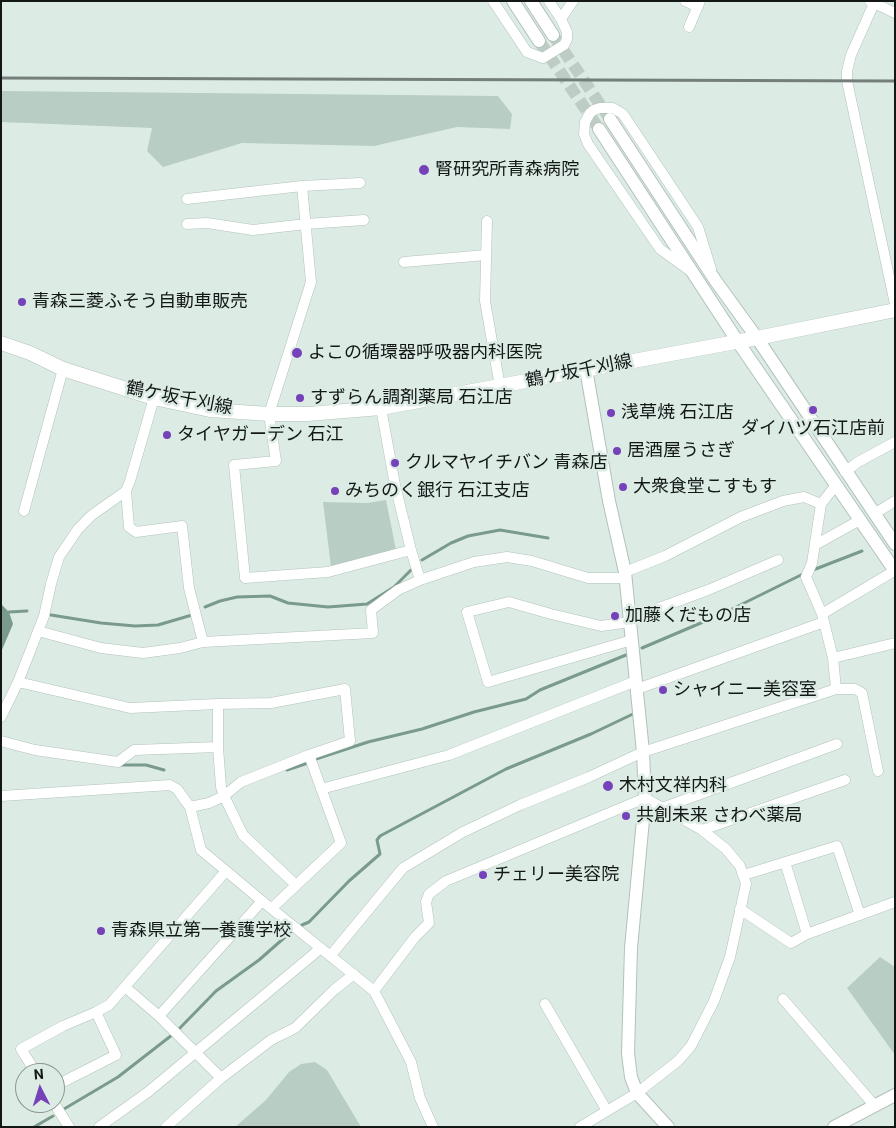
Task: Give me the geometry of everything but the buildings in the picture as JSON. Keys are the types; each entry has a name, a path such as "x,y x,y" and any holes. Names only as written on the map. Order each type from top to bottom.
{"main road":[{"name":"鶴ケ坂千刈線","path":"1,343 30,353 63,369 154,398 210,410 269,414 352,411 381,408 500,387 895,310"}],"street":[{"path":"493,1 527,52 543,58 564,45 567,39 567,32 561,19 549,1"},
{"path":"513,1 539,41"},
{"path":"531,1 553,35"},
{"path":"561,19 573,1"},
{"path":"685,1 699,4 688,27"},
{"path":"895,13 873,2 850,55 847,71 847,81 895,304"},
{"path":"694,274 660,249 588,144 584,134 585,122 594,110 613,108 623,114 698,228 715,280"},
{"path":"610,119 715,280 757,338 895,544"},
{"path":"321,789 449,755 823,618 895,571 738,342 599,129"},
{"path":"187,199 302,186 360,183"},
{"path":"302,186 311,282 269,414 276,461 234,465 245,578 328,572 411,550"},
{"path":"187,224 207,223 253,230 364,220"},
{"path":"487,221 485,301 500,387"},
{"path":"404,262 486,255"},
{"path":"24,511 63,369"},
{"path":"586,370 609,501 625,575 644,752 645,798 631,948 628,1053 631,1077 637,1093 668,1127"},
{"path":"154,398 126,491 129,528 136,532 182,526 189,588 203,642"},
{"path":"381,408 395,485 420,580"},
{"path":"846,472 858,462 895,442"},
{"path":"836,485 821,504 815,545 806,577 823,618 833,658 836,689"},
{"path":"1,717 18,682 44,616 59,558 78,529 92,515 126,491"},
{"path":"38,631 101,648 143,653 180,648 203,642 373,633 371,610 398,590 420,580 474,562 507,558 532,562 588,578 625,575 741,517 783,501 804,497 821,504"},
{"path":"874,514 895,501"},
{"path":"815,545 860,520"},
{"path":"632,640 488,682 467,612 509,602 601,626 630,620 708,590 778,560"},
{"path":"833,658 895,643"},
{"path":"18,682 130,708 271,702 345,689 350,741 242,782 224,796 209,803 190,807"},
{"path":"331,956 403,868 463,832 520,804 589,777 644,752 836,689 855,689 862,693 878,771"},
{"path":"218,704 218,747 221,787 224,796 243,834 296,885"},
{"path":"1,741 35,750 118,762 134,750 218,747"},
{"path":"662,808 837,744"},
{"path":"272,908 341,843 309,755"},
{"path":"702,830 845,780"},
{"path":"1,796 170,785 177,789 190,807 201,850 374,991 411,1062 420,1098 433,1127"},
{"path":"580,1127 637,1093 678,1061 691,1046 714,1001 730,957 746,884 740,866 726,849 702,830 645,798"},
{"path":"374,991 415,937 429,923 426,902 429,894 446,881 645,798"},
{"path":"744,875 837,846 860,915"},
{"path":"785,862 807,934"},
{"path":"30,1063 21,1049 63,1026 109,1005 226,871"},
{"path":"159,1016 262,901"},
{"path":"740,909 791,943 807,934 895,902"},
{"path":"99,1127 148,1092 197,1053 321,948"},
{"path":"166,1127 221,1078 271,1040 295,1028 334,990 354,974"},
{"path":"124,987 159,1016 221,1078"},
{"path":"784,999 874,1104"},
{"path":"545,1004 607,1111"},
{"path":"65,1081 116,1055 96,1012"},
{"path":"834,1127 874,1104 895,1095"},
{"path":"60,1113 69,1127"}],"shaded area":[{"path":"1,91 498,96 512,114 510,129 457,127 374,146 242,143 163,167 147,151 152,128 1,122"},
{"path":"386,500 396,550 331,567 323,502 367,503"},
{"path":"1,604 9,612 13,624 1,652"},
{"path":"880,957 895,967 895,1055 847,988"},
{"path":"315,1062 327,1070 361,1127 235,1127 266,1100 289,1072 301,1064"}],"waterway":[{"path":"422,560 451,543 468,536 500,530 548,538"},
{"path":"813,570 862,551"},
{"path":"205,607 237,597 270,596 288,603 328,607 367,604 394,587 411,570"},
{"path":"642,648 722,614 805,573"},
{"path":"9,612 27,611"},
{"path":"51,615 135,626 158,625 192,615"},
{"path":"316,759 368,742 422,729 474,712 526,699 540,690 626,655"},
{"path":"302,925 309,922 349,881 380,854 377,840 380,836 506,769 591,734 633,714"},
{"path":"287,770 308,763"},
{"path":"120,765 146,765 164,770"},
{"path":"179,1029 216,991 259,960 292,931"},
{"path":"65,1108 118,1077 172,1035"},
{"path":"34,1127 53,1116"}],"tunnel":[{"path":"553,35 610,119"},
{"path":"539,41 599,129"}],"railway":[{"path":"1,78 895,81"}],"place":[{"name":"腎研究所青森病院","path":"424,170"},
{"name":"青森三菱ふそう自動車販売","path":"22,302"},
{"name":"よこの循環器呼吸器内科医院","path":"297,353"},
{"name":"すずらん調剤薬局 石江店","path":"300,398"},
{"name":"ダイハツ石江店前","path":"813,410"},
{"name":"浅草焼 石江店","path":"611,413"},
{"name":"タイヤガーデン 石江","path":"167,435"},
{"name":"居酒屋うさぎ","path":"617,451"},
{"name":"クルマヤイチバン 青森店","path":"395,463"},
{"name":"大衆食堂こすもす","path":"623,487"},
{"name":"みちのく銀行 石江支店","path":"335,491"},
{"name":"加藤くだもの店","path":"615,616"},
{"name":"シャイニー美容室","path":"663,690"},
{"name":"木村文祥内科","path":"608,786"},
{"name":"共創未来 さわべ薬局","path":"626,816"},
{"name":"チェリー美容院","path":"483,875"},
{"name":"青森県立第一養護学校","path":"101,931"}]}
